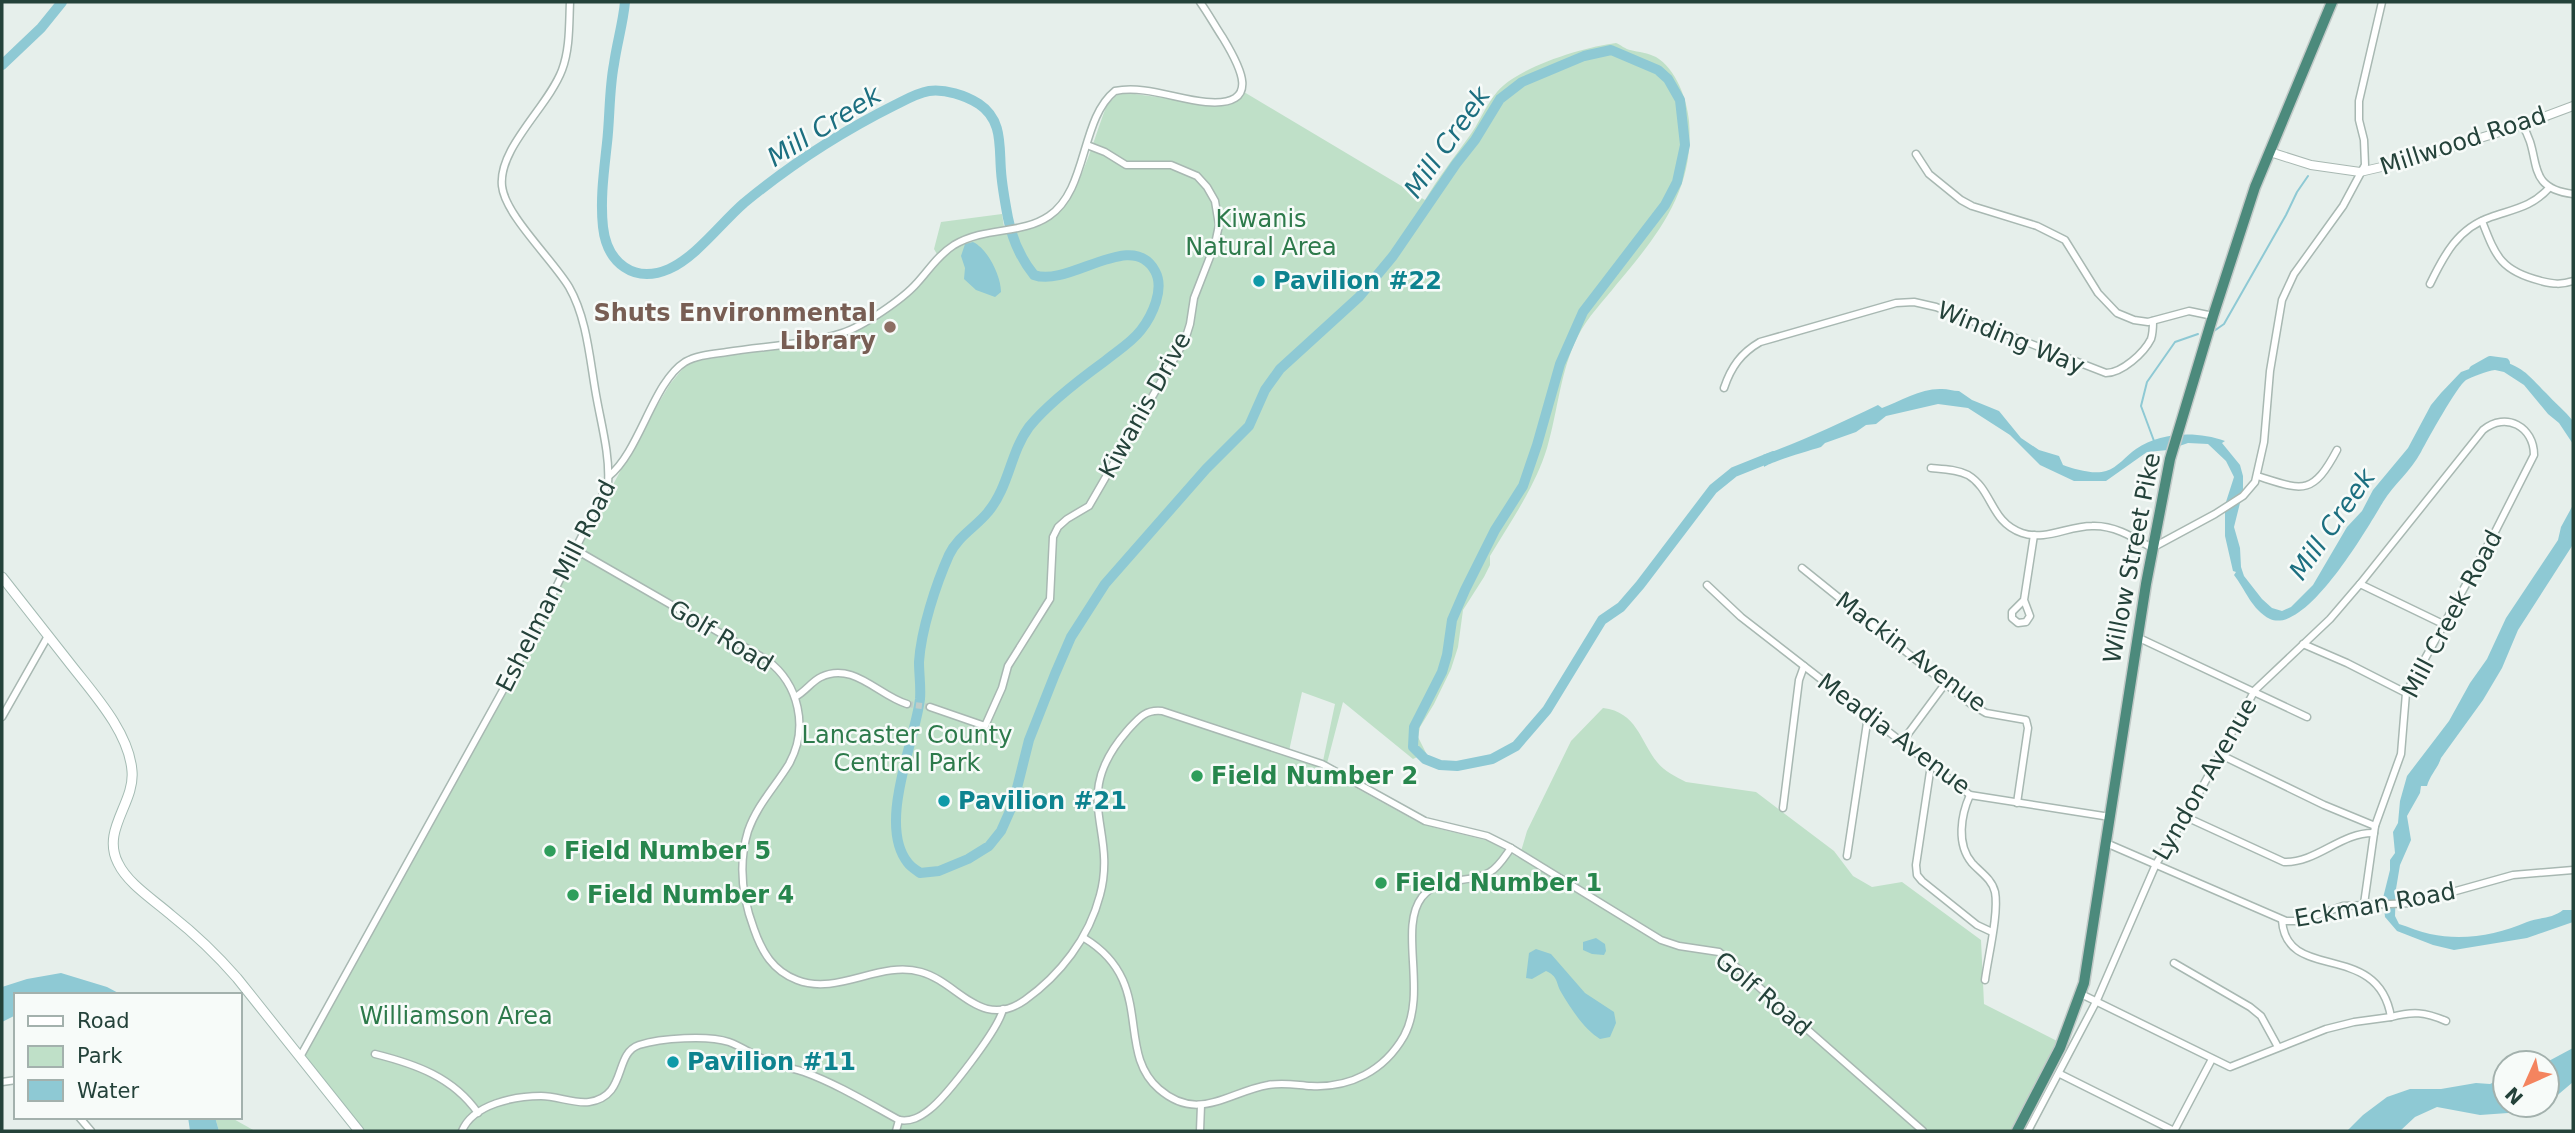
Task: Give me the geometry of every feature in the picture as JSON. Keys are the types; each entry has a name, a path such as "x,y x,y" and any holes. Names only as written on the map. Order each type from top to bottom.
{"highway":[{"name":"Willow Street Pike","path":"2017,1131 2060,1048 2081,994 2152,548 2180,425 2255,187 2332,2"}],"main road":[{"path":"2,577 101,703 129,757 132,783 118,819 114,839 114,854 120,867 220,959 359,1131"}],"street":[{"path":"570,2 568,44 562,69 552,92 510,152 503,170 502,185 512,211 563,276 576,301 583,324 609,476"},
{"name":"Eshelman Mill Road","path":"300,1057 507,682 606,491 609,476 619,466 670,376 686,362 723,352 816,339 852,330 914,287 935,260 952,246 975,234 1026,227 1051,215 1060,207 1073,183 1103,105 1115,91 1133,90 1217,102 1226,101 1241,91 1243,75 1240,67 1200,2"},
{"path":"1931,468 1954,470 1969,476 1981,486 2000,519 2013,528 2034,535 2051,534 2082,526 2103,526 2121,531 2152,548 2215,514 2252,488 2258,476 2264,442 2273,346 2282,300 2294,274 2343,206 2365,164 2359,101 2382,2"},
{"name":"Millwood Road","path":"2270,152 2311,165 2360,172 2403,162 2573,106"},
{"path":"2522,125 2527,132 2536,172 2549,188 2573,194"},
{"name":"Kiwanis Drive","path":"930,707 985,726 1012,658 1050,599 1053,537 1058,527 1067,519 1089,506 1185,340 1198,285 1218,232 1215,201 1208,187 1197,176 1171,166 1126,165 1087,145"},
{"path":"1916,154 1925,169 1961,200 2056,234 2069,245 2111,309 2134,320 2153,321 2189,311 2213,316"},
{"path":"2430,284 2451,245 2462,233 2482,221 2526,207 2549,188"},
{"path":"2482,221 2495,251 2509,269 2520,276 2557,285 2573,281"},
{"name":"Winding Way","path":"1724,388 1732,367 1760,342 1896,303 1914,302 1936,307 2106,373 2121,369 2143,348 2152,335 2153,321"},
{"name":"Lyndon Avenue","path":"2028,1131 2097,1000 2156,863 2186,817 2254,692 2330,619 2483,430 2495,422 2511,422"},
{"name":"Mill Creek Road","path":"2364,904 2374,829 2401,754 2406,693 2534,455 2532,438 2525,429 2511,422"},
{"path":"2258,476 2293,488 2305,487 2318,478 2337,450"},
{"path":"2024,600 2034,535"},
{"name":"Golf Road","path":"576,550 767,660 780,671 795,697 799,717 796,748 788,765 754,816 743,854 742,876 744,898 765,955 788,976 813,984 838,982 895,970 916,971 941,981 977,1006 1003,1009 1023,1002 1037,991 1084,938 1097,909 1103,878 1103,847 1097,807 1098,783 1103,767 1125,734 1143,715 1152,710 1179,716 1322,764 1425,821 1487,836 1511,848 1661,940 1679,946 1713,950 1723,955 1923,1131"},
{"name":"Mackin Avenue","path":"1802,568 1982,711 2027,721 2017,803"},
{"path":"2360,584 2443,624"},
{"name":"Meadia Avenue","path":"1707,585 1741,617 1969,794 2110,817"},
{"path":"2,717 48,636"},
{"path":"2137,637 2307,717"},
{"path":"2303,644 2406,693"},
{"path":"1783,808 1799,680 1804,666"},
{"path":"795,697 819,677 842,673 859,678 907,704"},
{"path":"1902,742 1945,684"},
{"path":"1847,856 1868,716"},
{"path":"2220,754 2374,829"},
{"path":"1931,765 1916,865 1917,874 1977,925 1992,932"},
{"path":"1969,794 1962,826 1962,841 1971,862 1994,887 1996,899 1985,979"},
{"path":"2186,817 2284,862 2311,856 2374,829"},
{"name":"Eckman Road","path":"2106,843 2282,920 2301,921 2343,905 2420,901 2514,876 2573,870"},
{"path":"1084,938 1109,958 1126,987 1132,1006 1138,1053 1150,1080 1173,1099 1201,1105 1217,1103 1276,1083 1324,1086 1343,1084 1382,1064 1405,1035 1413,1013 1415,990 1412,925 1421,898 1430,889 1444,882 1491,872 1511,848"},
{"path":"2282,920 2286,939 2301,952 2314,959 2354,968 2379,986 2387,998 2391,1017"},
{"path":"2174,963 2250,1007 2261,1016 2278,1047"},
{"path":"2081,994 2211,1059 2233,1067 2341,1024 2413,1012 2446,1021"},
{"path":"462,1131 478,1113 496,1104 526,1097 591,1101 613,1089 625,1059 635,1047 704,1038 732,1043 766,1061 818,1078 899,1120 916,1118 937,1104 996,1024 1003,1009"},
{"path":"375,1054 422,1068 440,1077 461,1094 478,1113"},
{"path":"2060,1074 2174,1131 2211,1059"},
{"path":"1200,1131 1201,1105"},
{"path":"896,1131 899,1120"}],"green space":[{"name":"Lancaster County Central Park","path":"1616,43 1656,57 1675,77 1683,94 1689,121 1686,169 1680,190 1659,229 1591,316 1572,349 1542,462 1522,504 1490,556 1490,565 1484,577 1463,610 1458,647 1451,669 1420,727 1418,737 1426,753 1413,759 1343,702 1325,771 1416,821 1489,841 1519,858 1527,831 1571,741 1603,708 1623,715 1631,721 1657,762 1670,774 1686,782 1756,792 1834,851 1853,876 1872,887 1902,882 1981,940 1984,1004 2059,1042 2011,1131 363,1131 304,1058 643,429 670,384 685,366 696,361 837,338 865,326 911,293 940,259 934,249 941,222 1002,214 1005,233 1042,225 1055,216 1075,188 1107,105 1117,95 1127,93 1218,105 1234,101 1244,92 1425,200 1472,133 1493,97 1507,83 1552,60","holes":["1302,692 1335,704 1323,761 1289,751"]},
{"path":"216,1119 234,1119 255,1131 219,1131"}],"water":[{"path":"973,242 984,251 996,271 1001,292 995,297 976,290 964,279 965,268 961,256 965,244"},
{"name":"Mill Creek","path":"2497,359 2525,372 2570,417 2573,421 2573,444 2559,423 2524,385 2504,372 2495,370 2466,380 2417,459 2387,495 2334,576 2318,596 2301,611 2285,620 2270,619 2264,615 2234,575 2236,572 2233,571 2225,536 2225,505 2234,477 2226,461 2208,444 2188,443 2168,450 2147,452 2106,481 2074,481 2040,465 2010,435 1968,408 1938,404 1886,416 1876,424 1866,425 1821,447 1764,467 1763,455 1878,405 1882,408 1934,389 1959,391 1972,400 1999,411 2021,438 2039,450 2059,456 2063,465 2084,471 2101,472 2110,469 2146,443 2168,436 2203,436 2225,441 2222,443 2240,465 2243,476 2243,491 2234,527 2244,576 2262,599 2272,608 2282,611 2291,607 2313,585 2347,527 2408,448 2431,405 2441,393 2461,372"},
{"path":"2573,505 2572,546 2518,630 2502,668 2483,700 2441,758 2427,786 2421,786 2407,816 2411,840 2400,865 2395,916 2399,924 2430,934 2455,937 2516,927 2563,910 2573,910 2573,922 2527,938 2454,950 2433,945 2397,931 2385,917 2383,898 2390,860 2395,853 2393,832 2398,823 2400,801 2407,776 2449,721 2487,659 2506,618 2558,540 2561,527"},
{"path":"1596,938 1605,944 1604,955 1583,950 1583,942"},
{"path":"1536,949 1551,954 1585,993 1614,1012 1616,1023 1610,1037 1600,1039 1583,1024 1550,973 1546,971 1532,979 1526,978 1529,953"},
{"path":"61,973 118,993 14,993 14,1016 2,1022 2,987"},
{"path":"2573,1048 2573,1082 2561,1092 2561,1054"},
{"path":"2490,1084 2491,1114 2480,1115 2437,1107 2415,1117 2400,1131 2347,1131 2387,1097 2410,1089"},
{"path":"188,1119 216,1119 219,1131 190,1131"}],"waterway":[{"name":"Mill Creek","path":"2,65 41,28 62,2"},
{"name":"Mill Creek","path":"625,2 611,84 602,206 606,240 610,251 624,267 644,274 656,273 679,264 744,203 798,162 875,115 916,95 935,91 968,98 987,110 992,118 998,134 1002,182 1010,226 1021,255 1034,275 1048,277 1064,274 1116,257 1131,255 1145,259 1158,278 1156,302 1141,330 1055,401 1029,427 995,502 957,542 944,567 923,636 919,662 920,699 897,805 899,847 908,863 920,873 939,871 968,859 989,846 1001,831 1013,804 1029,740 1055,674 1071,637 1105,584 1206,469 1249,426 1265,390 1280,369 1359,297 1393,256 1475,140 1500,99 1522,82 1584,56 1611,50 1658,70 1668,79 1680,100 1685,145 1677,182 1665,205 1583,312 1560,364 1523,486 1495,530 1452,620 1442,672 1414,727 1413,747 1425,759 1440,765 1457,766 1492,759 1516,746 1547,710 1602,620 1621,607 1640,585 1713,489 1734,472 1774,456"},
{"path":"2214,331 2224,324 2308,176"},
{"path":"2154,441 2141,406 2147,382 2175,342 2198,334"},
{"name":"Mill Creek","path":"2474,370 2490,361 2505,363"}],"tunnel":[{"path":"907,704 930,707"}],"place":[{"name":"Pavilion #22","path":"1259,281"},
{"name":"Shuts Environmental Library","path":"890,327"},
{"name":"Field Number 2","path":"1197,776"},
{"name":"Pavilion #21","path":"944,801"},
{"name":"Field Number 5","path":"550,851"},
{"name":"Field Number 1","path":"1381,883"},
{"name":"Field Number 4","path":"573,895"},
{"name":"Pavilion #11","path":"673,1062"}],"park label":[{"name":"Kiwanis Natural Area","path":"1261,233"},
{"name":"Williamson Area","path":"456,1016"}]}
